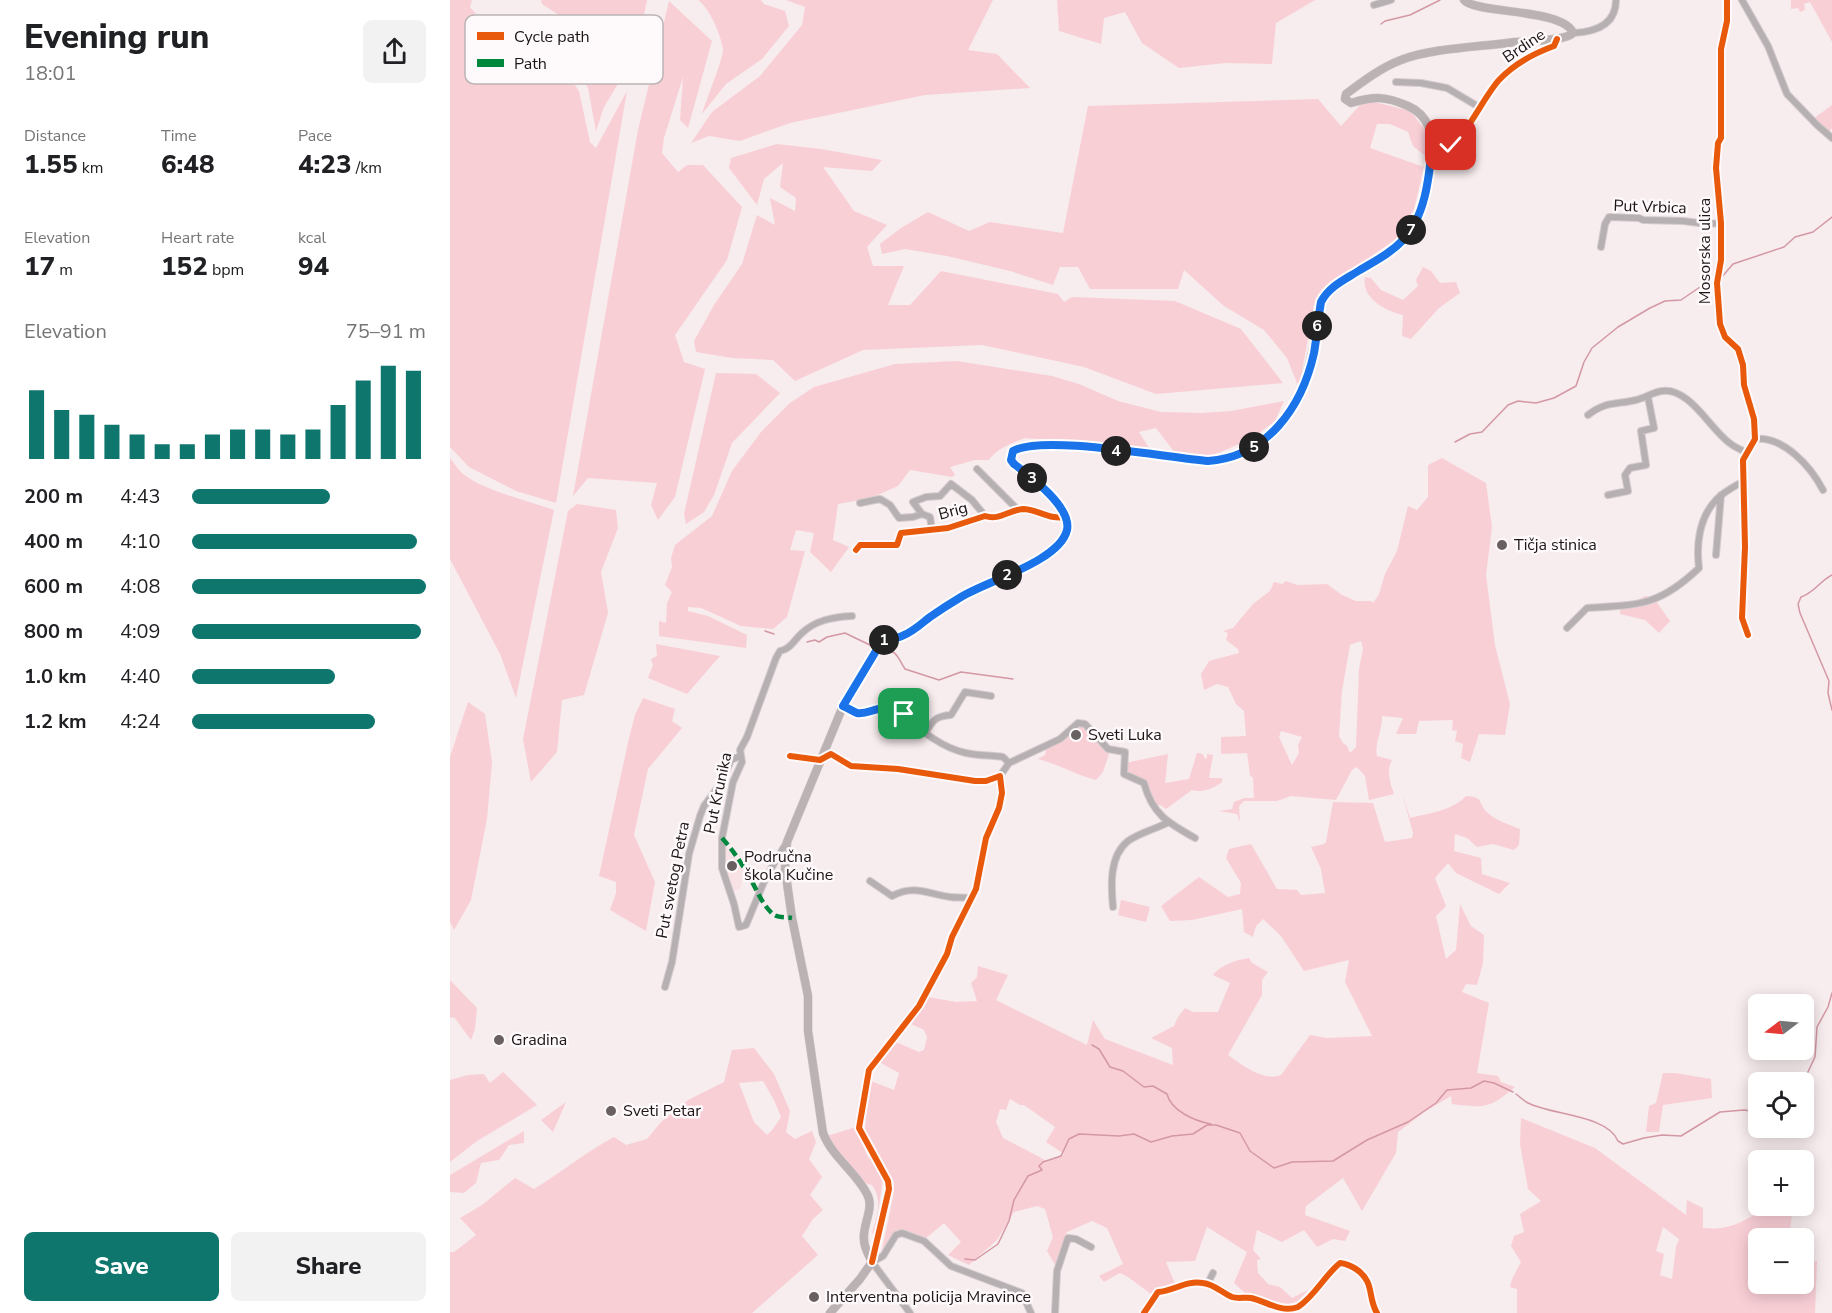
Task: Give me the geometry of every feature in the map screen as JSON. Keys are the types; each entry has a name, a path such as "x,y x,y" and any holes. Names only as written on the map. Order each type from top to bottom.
{"main road":[{"path":"830,1313 872,1262 863,1238 870,1206 869,1198 825,1139 808,1031 808,996 792,918 785,869 788,842 795,820 805,803 843,706 882,641 902,637 964,595 1044,557 1066,532 1065,517 1041,485 1014,464 1011,460 1013,451 1025,447 1060,445 1196,460 1217,460 1246,451 1273,433 1299,397 1306,380 1314,353 1321,302 1325,295 1336,285 1389,253 1410,232 1421,207 1429,174 1432,148 1431,129 1425,119 1412,108 1382,97 1348,102 1344,98 1346,94 1392,64 1410,57 1539,39 1568,38 1573,33 1571,28 1561,22 1513,11 1470,5 1464,0"}],"street":[{"path":"1374,5 1391,0"},
{"path":"1573,33 1585,32 1610,22 1616,0"},
{"name":"Mosorska ulica","path":"1727,0 1727,21 1721,49 1721,138 1718,143 1716,168 1721,223 1721,260 1717,283 1720,324 1725,337 1738,349 1743,365 1744,385 1754,419 1755,439"},
{"path":"1742,0 1764,38 1787,94 1832,138"},
{"name":"Brdine","path":"1432,148 1451,145 1465,130 1479,106 1499,81 1516,65 1554,45 1557,39"},
{"path":"1396,82 1421,83 1447,88 1479,106"},
{"name":"Put Vrbica","path":"1601,247 1605,224 1609,217 1721,223"},
{"path":"1588,415 1599,406 1648,397 1662,391 1677,393 1690,402 1730,444 1748,453"},
{"path":"1608,495 1628,491 1625,475 1630,468 1646,465 1641,431 1654,428 1648,397"},
{"path":"1748,635 1742,618 1745,547 1743,460 1755,439 1763,438 1785,447 1804,462 1823,490"},
{"path":"977,469 1018,510"},
{"path":"1567,628 1587,608 1631,606 1651,602 1683,584 1699,568 1697,541 1702,523 1715,500 1744,481"},
{"path":"922,514 913,502 926,497 940,496 951,484 972,500 985,516"},
{"path":"1716,555 1721,495"},
{"path":"860,502 880,499 890,505 899,518 922,514 930,517 932,530"},
{"name":"Brig","path":"856,550 860,545 897,545 901,533 948,528 985,516 1000,517 1018,510 1026,509 1055,518 1065,517"},
{"name":"Put Krunika","path":"788,842 766,877 746,925 739,927 722,868 722,847 733,782 742,762 740,756 780,651 787,649 812,624 829,618 852,616"},
{"path":"926,732 934,719 940,715 951,715 965,692 991,696"},
{"path":"843,706 856,712 865,713 873,709 885,708 898,714 904,714 935,740 956,750 1004,757 1009,763"},
{"path":"790,756 820,760 831,754 851,766 898,769 986,781 1000,776 1009,763 1060,739 1078,723 1085,724 1108,749 1125,752 1124,774 1144,783 1148,799 1167,823 1195,838"},
{"name":"Put svetog Petra","path":"665,987 672,962 689,854 700,816 704,806 721,783 731,760 740,756"},
{"path":"910,1313 872,1262 889,1190 888,1181 859,1128 869,1070 919,1006 947,954 952,937 976,889 986,838 999,808 1002,793 1000,776"},
{"path":"1113,907 1111,881 1120,850 1130,840 1167,823"},
{"path":"870,881 892,896 904,890 928,891 949,897 970,898"},
{"path":"872,1262 884,1256 896,1235 902,1233 912,1235 924,1241 951,1266 1022,1293 1031,1313"},
{"path":"1055,1313 1057,1271 1068,1238 1076,1239 1091,1247"},
{"path":"1144,1313 1158,1292 1167,1291 1185,1283 1208,1283 1235,1298 1249,1298 1263,1302 1276,1312 1290,1311 1298,1308 1328,1273 1340,1263 1349,1264 1368,1281 1371,1301 1377,1313"},
{"path":"1208,1283 1213,1273"}],"shaded area":[{"path":"450,0 472,0 470,7 477,15 465,15 465,84 574,84 579,91 590,142 596,148 627,91 556,503 516,491 469,467 450,447"},
{"path":"541,0 647,0 644,15 559,15 542,4"},
{"path":"698,0 761,0 764,4 785,11 789,26 762,59 726,84 702,114 723,50 714,23"},
{"path":"786,0 993,0 968,50 997,54 1030,88 925,95 790,123 740,141 709,136 691,143 712,112 760,76 802,25 805,7"},
{"path":"1057,0 1315,0 1276,23 1272,64 1226,63 1179,68 1142,43 1125,12 1104,18 1101,44 1059,31"},
{"path":"1791,0 1832,0 1832,42 1810,2 1804,4 1805,10 1800,12 1798,8 1791,9"},
{"path":"669,1 712,41 688,128 680,120 683,77 664,138 662,153 678,172 687,165 703,165 742,207 727,260 675,335 684,362 705,369 675,497 658,520 651,505 657,483 588,478 573,496 638,130 649,84 663,84 663,26"},
{"path":"586,84 618,84 604,107 596,131"},
{"path":"1318,99 1341,126 1367,100 1410,111 1427,132 1429,159 1413,146 1408,132 1390,124 1377,124 1370,148 1424,167 1414,209 1395,240 1322,290 1314,305 1299,388 1287,358 1264,330 1224,306 1184,270 1178,289 1090,289 1078,267 1060,267 1053,285 1010,271 947,256 905,249 882,254 880,244 928,212 969,231 990,222 1063,233 1088,106"},
{"path":"1832,105 1832,128 1829,132 1813,119"},
{"path":"777,144 882,160 872,171 823,167 854,211 887,225 867,247 873,266 904,266 888,305 910,305 941,271 1058,294 1064,302 1072,297 1175,301 1241,329 1283,383 1156,394 1084,367 982,345 863,350 795,381 773,360 732,358 696,352 694,341 714,305 742,264 757,215 775,225 770,198 795,211 796,198 780,187 783,163 764,179 757,205 729,168 731,158"},
{"path":"1423,267 1431,271 1440,283 1456,282 1460,293 1439,308 1411,339 1402,336 1403,315 1382,307 1371,297 1367,291 1365,277 1371,278 1381,290 1403,300 1418,286 1416,280"},
{"path":"957,361 1052,376 1079,384 1118,401 1161,412 1231,411 1284,401 1275,421 1251,439 1211,456 1175,453 1156,428 1139,432 1149,448 1025,438 1000,449 989,460 975,460 950,467 955,475 952,477 910,470 898,486 871,498 838,504 833,540 849,547 831,572 810,552 814,533 796,530 790,550 805,551 787,617 773,629 741,626 701,608 688,607 688,611 708,616 747,635 746,648 659,636 659,621 666,623 667,603 672,592 665,585 672,567 671,558 675,545 712,516 732,471 761,432 790,403 814,387 895,364"},
{"path":"716,373 756,374 780,393 732,443 714,495 704,512 686,524 684,514"},
{"path":"450,458 462,473 481,485 554,510 516,698 500,654 450,559"},
{"path":"1442,458 1486,483 1492,527 1486,575 1495,645 1510,704 1505,735 1479,734 1470,762 1461,758 1463,744 1455,741 1457,731 1452,730 1453,720 1419,721 1416,734 1396,734 1403,718 1382,716 1377,756 1392,760 1389,772 1394,794 1369,800 1365,776 1357,767 1352,770 1336,800 1291,796 1277,801 1244,801 1239,806 1240,822 1237,814 1219,811 1232,809 1234,802 1244,798 1254,798 1253,778 1250,775 1247,753 1221,754 1221,737 1246,736 1244,711 1236,704 1228,687 1217,684 1204,690 1201,674 1209,661 1239,653 1238,649 1226,640 1228,633 1223,631 1233,628 1253,604 1270,591 1274,582 1282,584 1286,581 1297,585 1327,584 1342,595 1356,601 1373,603 1397,551 1408,506 1417,510 1428,497 1428,465","holes":["1361,641 1363,649 1359,669 1356,747 1350,753 1339,736 1342,691 1350,645","1281,731 1302,737 1298,745 1299,753 1292,765 1279,737"]},
{"path":"577,504 616,510 618,528 601,572 608,613 584,695 562,700 557,752 531,782 523,739 568,511"},
{"path":"1645,596 1653,597 1670,621 1659,633 1645,620 1620,614 1620,610"},
{"path":"656,644 720,656 687,694 648,678 653,665 651,659 657,656"},
{"path":"643,698 675,709 672,721 682,728 648,769 634,835 655,882 646,931 610,910 616,893 616,882 599,876 629,738 635,715"},
{"path":"468,702 485,714 492,762 487,819 471,900 454,930 450,922 450,757"},
{"path":"1079,725 1083,725 1089,735 1109,754 1103,772 1096,780 1038,759 1045,755 1046,749"},
{"path":"1197,753 1203,754 1205,759 1207,754 1213,755 1209,778 1222,778 1222,782 1208,790 1192,790 1166,809 1160,805 1155,807 1144,782 1125,773 1125,763 1168,754 1165,783 1189,779"},
{"path":"1402,793 1410,818 1447,808 1466,796 1478,799 1488,813 1495,818 1520,829 1519,845 1514,850 1493,844 1477,847 1467,838 1455,834 1454,851 1481,858 1482,874 1510,883 1499,894 1456,873 1448,863 1435,878 1446,906 1436,916 1446,959 1456,950 1460,904 1471,926 1484,935 1483,963 1477,985 1466,984 1462,992 1489,1003 1477,1073 1498,1076 1501,1082 1515,1087 1499,1100 1480,1106 1452,1104 1451,1096 1398,1132 1396,1153 1362,1211 1343,1178 1306,1206 1305,1215 1350,1231 1345,1241 1333,1239 1317,1247 1304,1230 1282,1242 1257,1230 1253,1250 1261,1259 1257,1260 1258,1273 1268,1284 1280,1287 1292,1298 1308,1290 1297,1302 1278,1307 1259,1296 1246,1294 1234,1283 1247,1252 1207,1227 1195,1261 1166,1262 1175,1284 1159,1288 1151,1294 1120,1273 1104,1282 1099,1276 1123,1264 1107,1228 1092,1221 1067,1232 1055,1265 1047,1251 1053,1237 1045,1209 1037,1206 1014,1212 997,1240 969,1265 948,1255 961,1242 944,1223 925,1239 911,1232 897,1232 885,1250 882,1250 894,1182 865,1130 871,1081 894,1090 899,1073 879,1062 896,1042 919,1052 924,1050 927,1037 924,1030 909,1023 928,997 956,1002 977,1001 971,983 977,977 978,966 1008,975 996,1000 1087,1045 1093,1020 1105,1039 1173,1065 1172,1048 1151,1038 1174,1026 1185,1008 1193,1012 1218,1012 1230,983 1213,975 1224,966 1249,958 1252,963 1268,972 1262,980 1262,995 1228,1055 1246,1068 1260,1074 1274,1077 1281,1075 1310,1035 1327,1038 1372,1036 1345,982 1349,960 1304,971 1281,936 1263,919 1256,926 1253,937 1244,932 1242,909 1192,920 1170,921 1161,906 1199,877 1228,897 1240,894 1241,883 1226,858 1229,849 1251,844 1277,889 1297,890 1301,895 1325,893 1321,869 1311,847 1326,842 1333,802 1373,803 1385,842 1412,838 1413,833","holes":["1010,1099 1024,1105 1055,1127 1046,1142 1064,1154 1047,1161 1003,1138 996,1122 1000,1109 1006,1110"]},
{"name":"Područna škola Kučine","path":"724,846 732,852 743,870 741,888 732,892 724,870"},
{"path":"1121,900 1150,907 1146,922 1118,915"},
{"path":"450,980 477,1008 475,1029 471,1040 454,1017 450,1018"},
{"path":"754,1048 774,1074 790,1111 786,1132 795,1139 812,1131 816,1142 809,1159 822,1177 810,1195 823,1210 813,1219 802,1236 818,1255 752,1313 450,1313 450,1252 454,1252 476,1235 460,1218 482,1205 515,1178 534,1189 614,1137 626,1145 647,1139 661,1122 688,1100 724,1082 732,1050","holes":["763,1081 781,1117 767,1135 754,1122 739,1083"]},
{"path":"503,1072 537,1105 477,1141 450,1162 450,1080 484,1074 490,1083"},
{"path":"1663,1073 1711,1079 1712,1098 1663,1105 1659,1132 1646,1132 1649,1106 1656,1103"},
{"path":"566,1102 553,1132 541,1120"},
{"path":"1521,1118 1595,1148 1686,1215 1687,1200 1703,1208 1703,1228 1722,1228 1752,1216 1792,1216 1790,1228 1748,1228 1748,1294 1814,1294 1814,1261 1817,1261 1815,1313 1517,1313 1517,1289 1510,1287 1521,1262 1511,1246 1514,1236 1524,1232 1520,1214 1541,1201 1528,1189 1520,1144","holes":["1663,1227 1679,1239 1672,1279 1660,1275 1664,1254 1656,1251"]},
{"path":"856,1127 867,1155 883,1179 875,1234 872,1233 878,1202 875,1191 872,1185 852,1172 827,1136"},
{"path":"524,1131 524,1143 509,1145 499,1160 481,1163 476,1183 464,1193 450,1192 450,1175"}],"waterway":[{"path":"1381,24 1410,15 1440,0"},
{"path":"1721,278 1733,264 1784,247 1795,237 1813,232 1832,217"},
{"path":"1455,442 1470,434 1482,432 1508,405 1518,401 1536,403 1554,398 1576,386 1584,362 1592,348 1618,327 1665,301 1681,300 1700,287 1713,283"},
{"path":"1832,575 1810,593 1801,597 1798,604 1829,681 1828,693 1832,710"},
{"path":"765,631 774,634"},
{"path":"807,642 815,640 819,642 827,637 845,633 874,647"},
{"path":"882,648 895,653 905,669 939,680 961,672 1013,679"},
{"path":"1808,1072 1815,1057 1817,1027 1828,1007 1832,993"},
{"path":"1092,1045 1099,1049 1110,1067 1123,1071 1144,1087 1153,1086 1167,1094 1173,1105 1184,1114 1211,1124"},
{"path":"965,1259 975,1260 998,1244 1009,1221 1014,1200 1028,1176 1042,1170 1039,1166 1043,1162 1061,1156 1069,1139 1079,1134 1119,1136 1134,1134 1151,1142 1172,1136 1193,1134 1207,1125 1216,1125 1240,1133 1250,1151 1274,1168 1292,1162 1333,1161 1367,1140 1408,1122 1436,1103 1447,1090 1471,1088 1484,1081 1513,1092"},
{"path":"1516,1094 1526,1102 1538,1107 1603,1126 1623,1144 1662,1135 1681,1136 1720,1112 1748,1111"}],"marked path":[{"path":"722,838 741,862 770,911 776,916 792,918"}],"cycle path":[{"path":"1727,0 1727,21 1721,49 1721,138 1718,143 1716,168 1721,223 1721,260 1717,283 1720,324 1725,337 1738,349 1743,365 1744,385 1754,419 1755,439 1743,460 1745,547 1742,618 1748,635"},
{"path":"1432,148 1447,147 1457,140 1499,80 1525,60 1554,46 1557,39"},
{"path":"856,550 860,545 897,545 901,533 948,528 985,516 995,517 1023,509 1059,518 1065,517"},
{"path":"790,756 820,760 831,754 851,766 898,769 975,781 986,781 1000,776 1002,793 999,808 986,838 976,889 952,937 947,954 919,1006 869,1070 859,1128 888,1181 889,1189 872,1262"},
{"path":"1144,1313 1158,1292 1197,1282 1211,1285 1234,1298 1251,1298 1280,1308 1292,1309 1298,1307 1309,1297 1340,1263 1348,1265 1365,1277 1377,1313"}],"place":[{"name":"Tičja stinica","path":"1502,545"},
{"name":"Sveti Luka","path":"1076,735"},
{"name":"Područna škola Kučine","path":"732,866"},
{"name":"Gradina","path":"499,1040"},
{"name":"Sveti Petar","path":"611,1111"},
{"name":"Interventna policija Mravince","path":"814,1297"}],"route":[{"path":"904,714 898,714 885,708 873,709 865,713 856,712 843,706 882,641 902,637 964,595 1044,557 1066,532 1065,517 1059,507 1041,485 1014,464 1011,460 1013,451 1039,445 1060,445 1208,461 1227,458 1262,442 1281,424 1299,397 1314,353 1321,302 1325,295 1336,285 1389,253 1410,232 1421,207 1429,174 1432,148 1451,145"}]}
